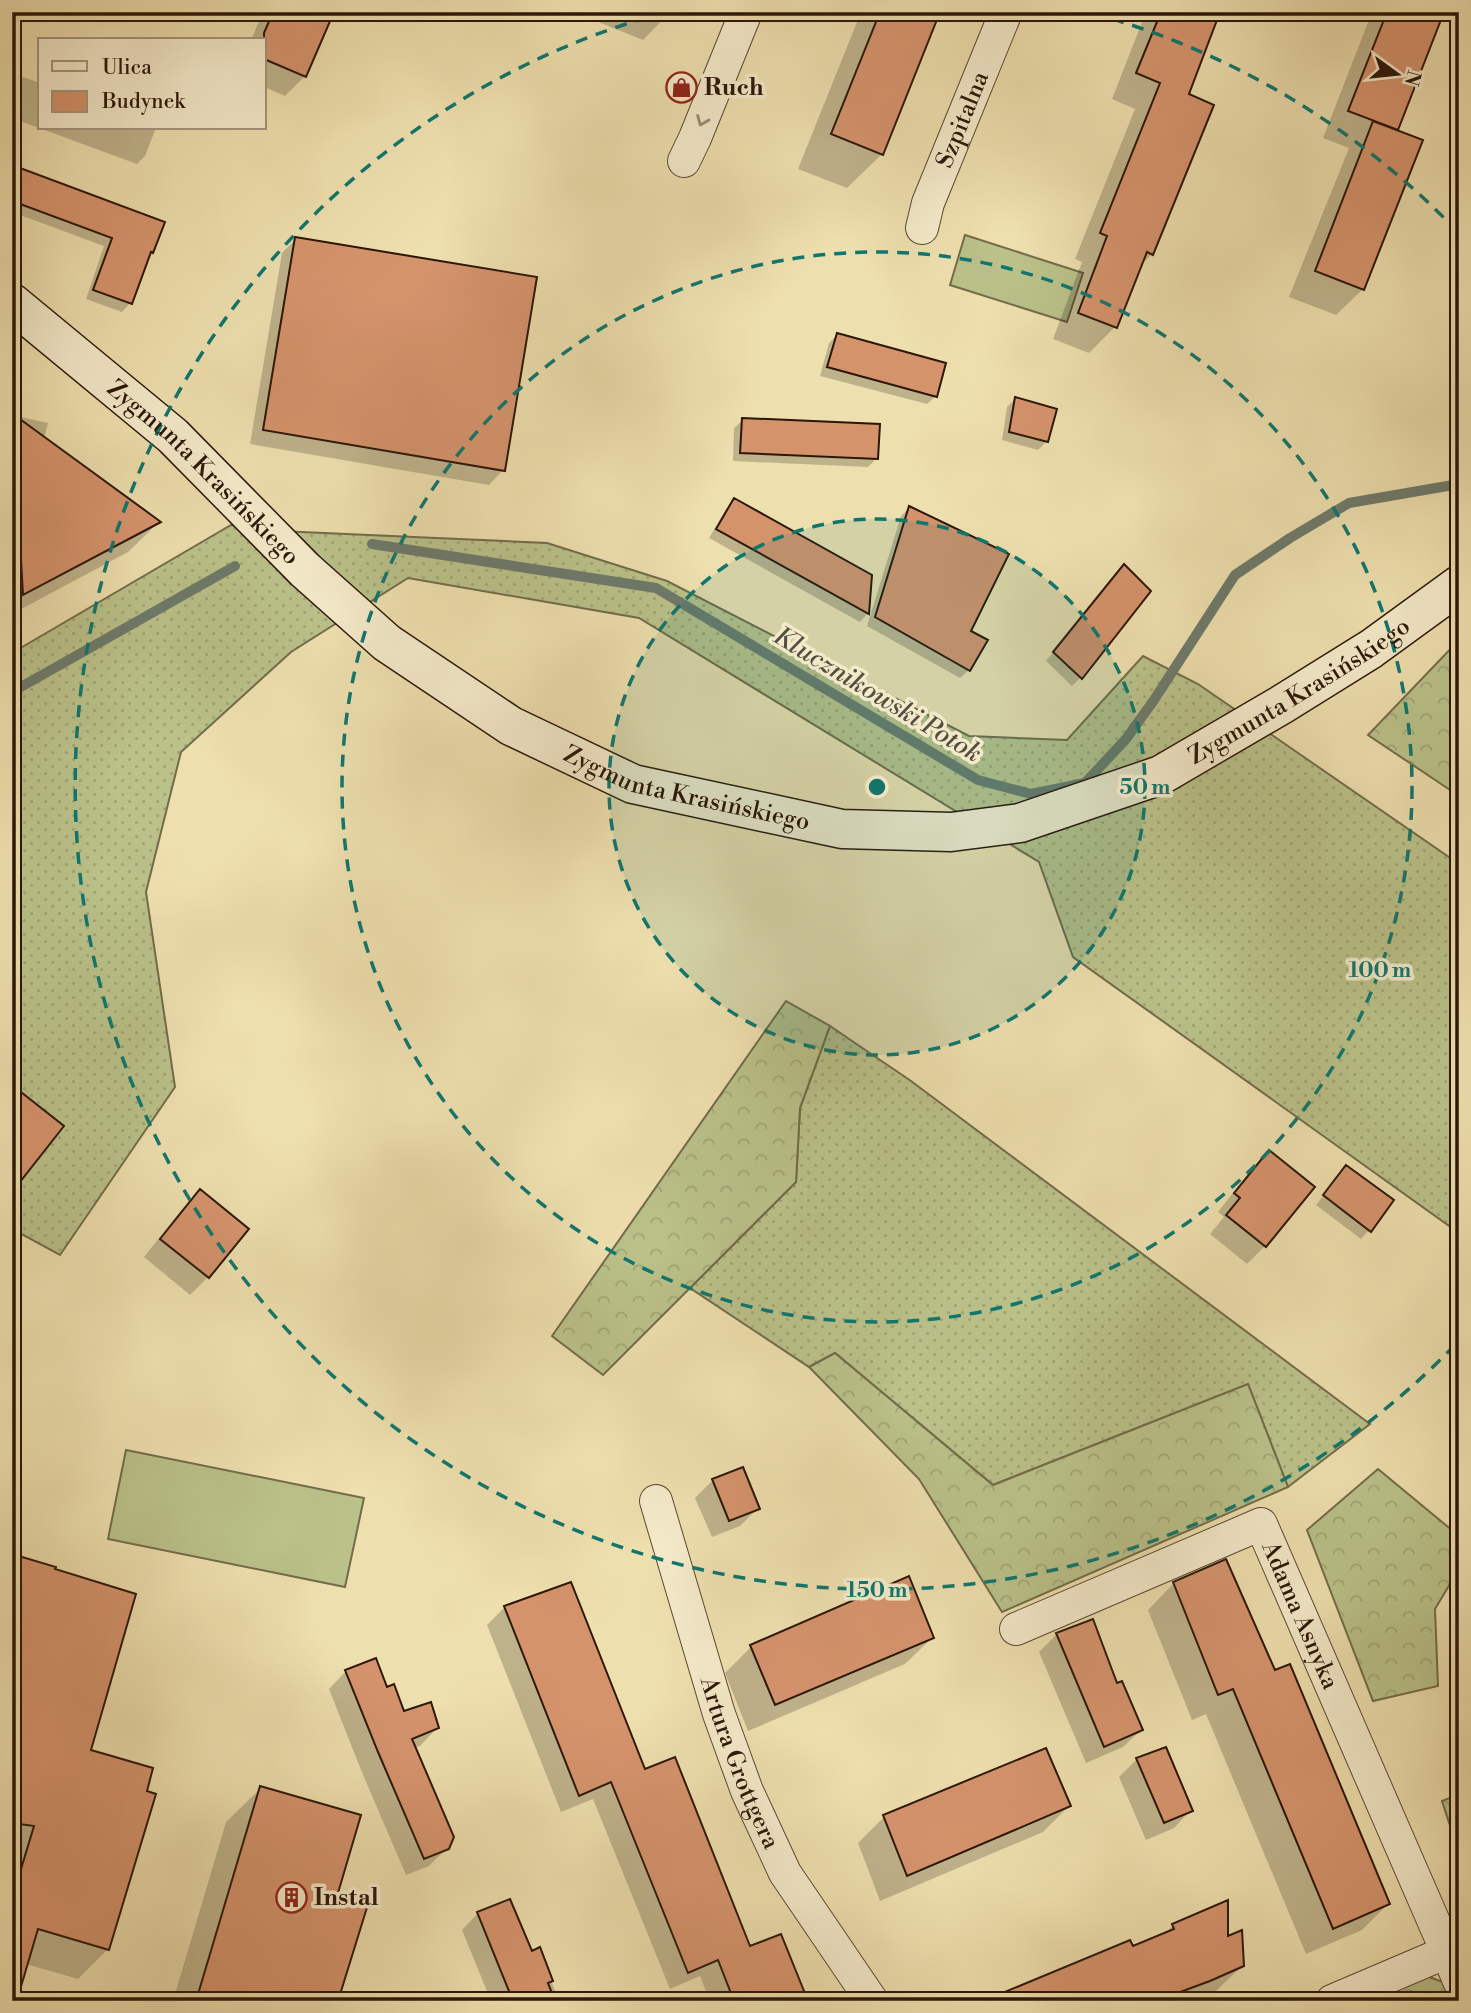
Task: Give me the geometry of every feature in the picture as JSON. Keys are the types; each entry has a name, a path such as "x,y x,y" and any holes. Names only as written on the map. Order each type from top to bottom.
{"street":[{"path":"684,161 746,12"},
{"name":"Szpitalna","path":"922,228 928,203 1006,12"},
{"name":"Zygmunta Krasińskiego","path":"12,303 173,436 305,570 387,643 511,726 633,784 842,829 951,832 1020,823 1161,775 1282,705 1371,649 1459,585"},
{"name":"Artura Grottgera","path":"656,1501 719,1714 747,1791 785,1873 872,2001"},
{"name":"Adama Asnyka","path":"1016,1629 1261,1524 1453,1966"},
{"path":"1332,2001 1453,1966"}],"green space":[{"path":"965,235 1083,273 1067,322 950,285"},
{"path":"231,525 279,531 547,543 667,581 969,736 1067,740 1143,656 1198,684 1459,864 1459,1233 1073,957 1039,862 639,618 408,578 291,652 181,752 146,892 175,1087 60,1255 12,1229 12,653"},
{"path":"1459,640 1459,796 1368,735"},
{"path":"786,1001 830,1026 800,1108 796,1182 603,1375 552,1336"},
{"path":"830,1026 911,1081 1370,1424 1288,1487 1248,1384 993,1485 835,1353 809,1367 690,1288 796,1182 800,1108"},
{"path":"835,1353 993,1485 1248,1384 1288,1487 1002,1612 919,1479 809,1367"},
{"path":"126,1450 364,1498 345,1587 108,1539"},
{"path":"1378,1469 1459,1536 1459,1569 1435,1609 1438,1686 1373,1701 1307,1530"},
{"path":"1459,1794 1459,1853 1442,1801"},
{"path":"1424,1975 1448,1984 1454,2001 1366,2001"}],"building":[{"path":"273,12 334,12 306,77 266,60 264,33"},
{"path":"880,12 940,12 883,155 831,134"},
{"path":"1161,12 1220,12 1189,94 1214,105 1153,255 1147,252 1117,328 1078,313 1107,236 1100,233 1160,83 1136,73"},
{"path":"1387,12 1444,12 1398,130 1348,111"},
{"path":"1373,121 1423,140 1364,290 1315,271"},
{"path":"12,165 165,222 132,304 93,290 112,238 12,201"},
{"path":"295,237 537,277 505,471 263,430"},
{"path":"837,333 946,363 937,397 827,367"},
{"path":"1015,397 1057,409 1048,442 1009,432"},
{"path":"13,414 161,522 23,595"},
{"path":"742,418 880,424 878,459 740,453"},
{"path":"734,498 872,575 869,614 716,529"},
{"path":"909,506 1009,554 971,631 988,640 970,671 875,617"},
{"path":"1124,564 1151,591 1082,679 1053,652"},
{"path":"12,1085 64,1126 12,1192"},
{"path":"1269,1150 1315,1187 1266,1247 1226,1215 1240,1198 1234,1193"},
{"path":"1346,1165 1394,1200 1371,1232 1323,1195"},
{"path":"200,1189 249,1229 209,1278 160,1239"},
{"path":"743,1467 760,1509 729,1521 712,1479"},
{"path":"12,1554 136,1594 91,1750 153,1768 147,1791 156,1794 109,1950 38,1929 20,1990 12,1989 12,1899 34,1826 12,1823"},
{"path":"1226,1559 1275,1670 1290,1664 1390,1904 1333,1929 1233,1689 1218,1695 1173,1582"},
{"path":"909,1576 934,1638 775,1705 750,1645"},
{"path":"571,1582 645,1769 675,1757 750,1946 781,1934 808,2001 734,2001 718,1960 688,1973 611,1782 579,1796 504,1606"},
{"path":"1093,1619 1117,1683 1122,1681 1143,1730 1104,1747 1056,1633"},
{"path":"376,1658 387,1687 394,1684 404,1711 431,1702 439,1728 412,1739 454,1837 449,1849 424,1859 345,1670"},
{"path":"1166,1747 1193,1811 1164,1823 1136,1758"},
{"path":"1046,1748 1071,1806 907,1876 883,1815"},
{"name":"Instal","path":"260,1786 361,1815 338,1893 369,1901 338,2001 196,2001"},
{"path":"510,1899 532,1951 540,1947 553,1981 548,1983 555,2001 513,2001 477,1912"},
{"path":"1228,1900 1228,1936 1242,1930 1244,1966 1210,1981 1156,2001 983,2001 1130,1940 1133,1946 1174,1929 1172,1924"}],"waterway":[{"name":"Klucznikowski Potok","path":"372,544 656,588 978,780 1031,794 1085,783 1126,739 1235,575 1349,503 1459,484"},
{"name":"Klucznikowski Potok","path":"12,692 235,566"}],"place":[{"name":"Ruch","path":"681,87"},
{"name":"Instal","path":"291,1897"}]}
